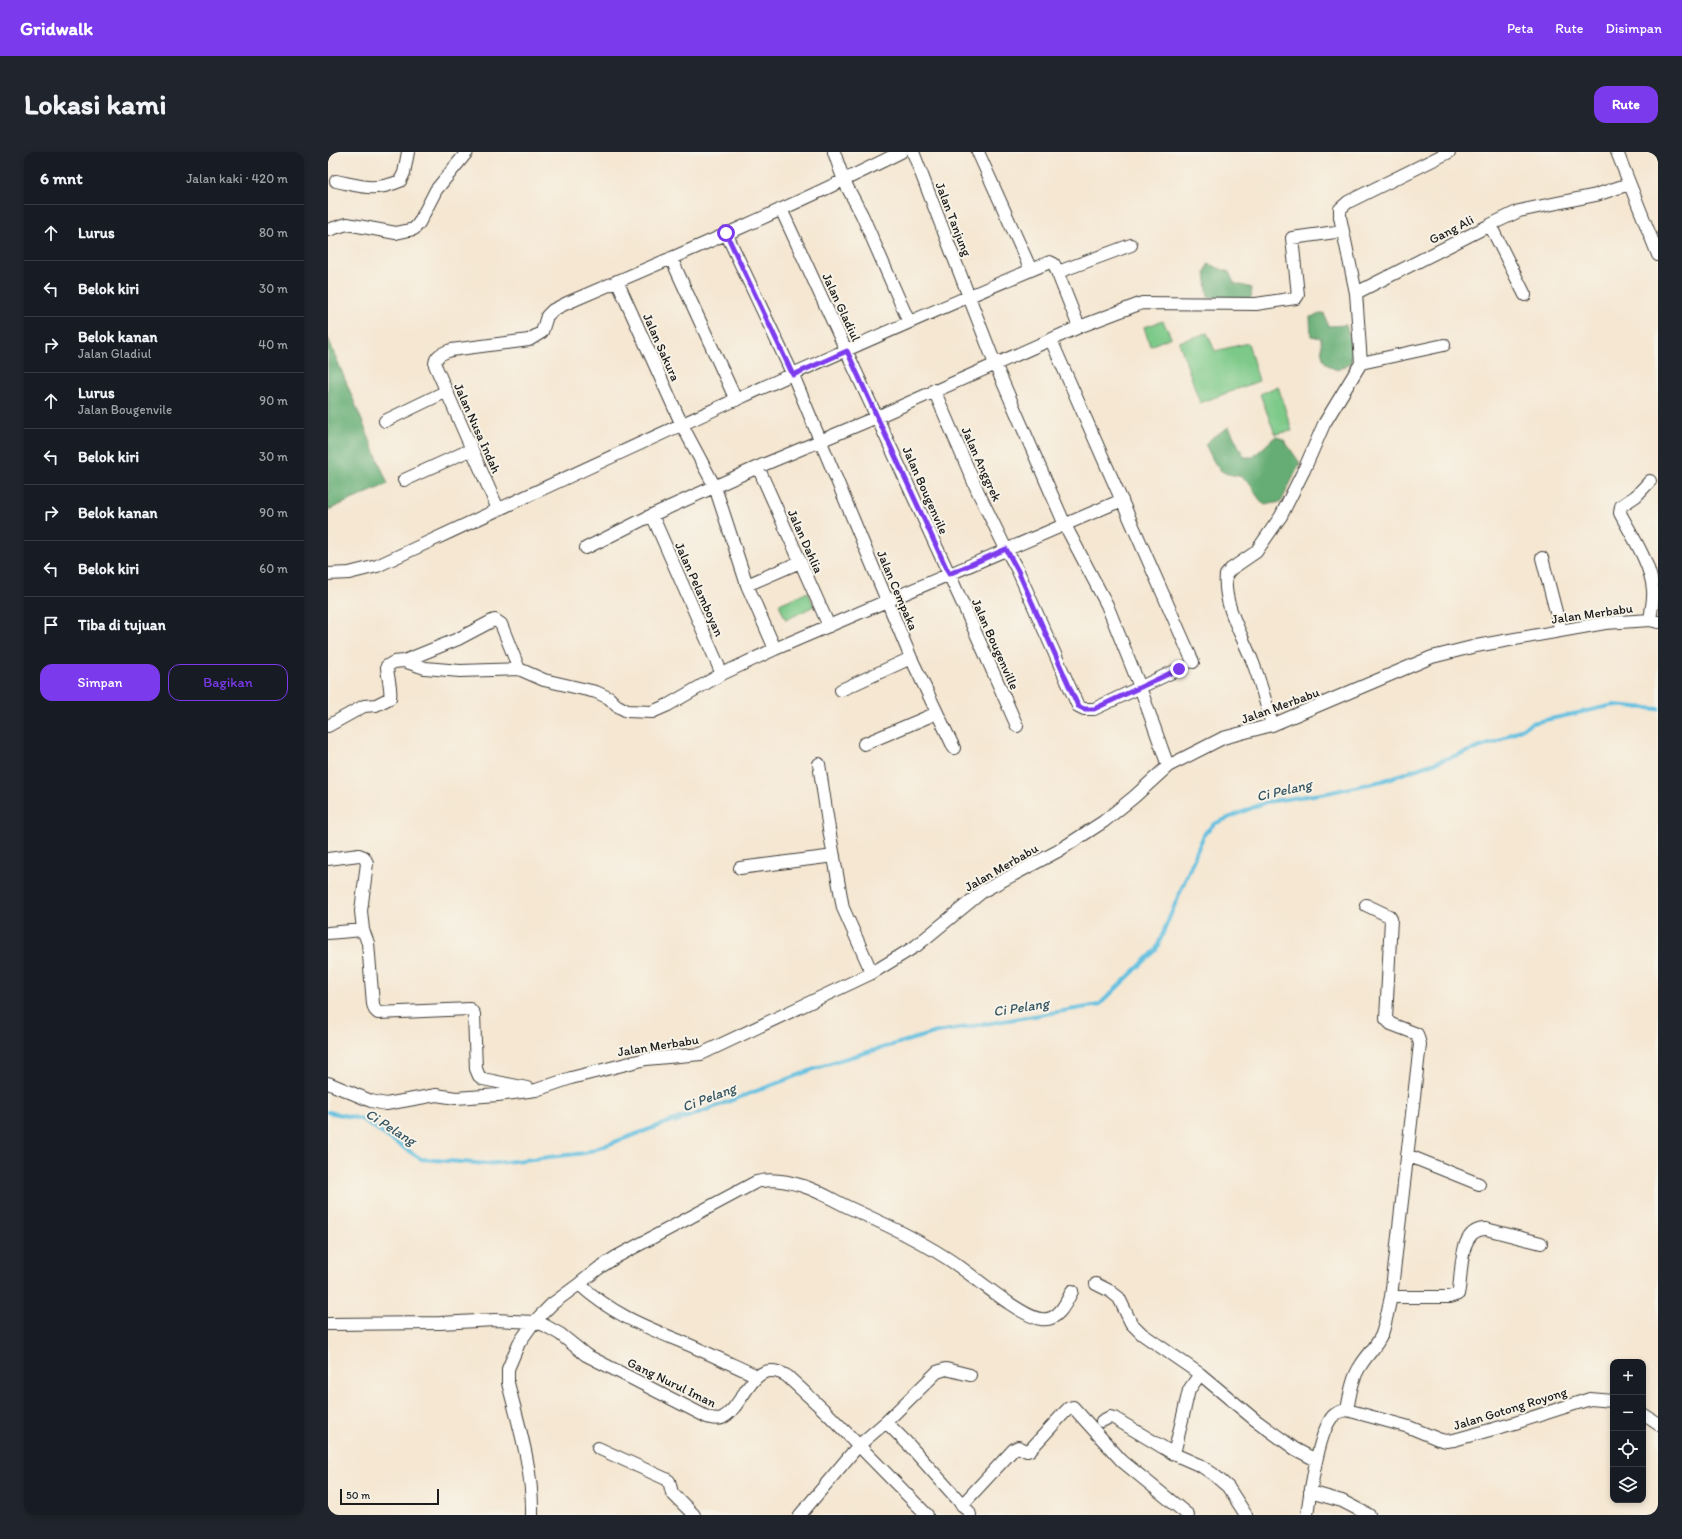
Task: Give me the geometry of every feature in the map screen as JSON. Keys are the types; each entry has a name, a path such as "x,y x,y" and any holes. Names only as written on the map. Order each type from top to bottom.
{"street":[{"path":"336,181 372,188 388,186 400,181 404,173 408,152"},
{"path":"328,230 342,224 396,233 414,229 419,223 436,190 467,152"},
{"path":"834,152 844,181 862,215 909,322"},
{"path":"617,281 844,181 901,152"},
{"name":"Jalan Tanjung","path":"913,152 970,296 995,364 1065,525 1107,605 1140,687 1168,766"},
{"path":"978,152 1031,270"},
{"path":"1272,725 1264,692 1228,604 1226,575 1231,569 1256,552 1281,516 1304,470 1324,424 1361,363 1356,293 1340,212 1344,205 1449,152"},
{"path":"1617,152 1658,255"},
{"path":"1490,225 1519,211 1596,195 1629,184"},
{"name":"Jalan Gladiul","path":"781,209 877,417"},
{"name":"Gang Ali","path":"1356,293 1490,225 1525,295"},
{"path":"586,548 652,515 758,467 877,417 934,390 1079,327 1142,303 1256,304 1296,298 1298,295 1291,240 1293,238 1343,231"},
{"name":"Jalan Cempaka","path":"726,233 793,375 911,658 954,748"},
{"path":"1058,272 1131,245"},
{"path":"671,258 736,400"},
{"path":"328,574 349,573 377,566 498,509 909,322 1052,262 1058,272 1079,327"},
{"name":"Jalan Nusa Indah","path":"498,509 435,365 437,357 451,350 529,340 542,332 547,316 553,310 617,281"},
{"name":"Jalan Sakura","path":"617,281 682,425 715,487 747,585 775,649"},
{"path":"1050,340 1193,662"},
{"path":"1361,363 1444,345"},
{"name":"Jalan Anggrek","path":"934,390 978,492 1018,571 1078,706 1084,709 1094,709 1140,687"},
{"path":"385,421 447,391"},
{"name":"Jalan Bougenvile","path":"877,417 949,574"},
{"path":"404,480 472,448"},
{"name":"Jalan Dahlia","path":"758,467 829,626"},
{"path":"1650,482 1636,496 1621,506 1620,513 1648,567 1652,581 1654,621"},
{"path":"404,661 425,668 460,671 519,669 544,680 596,692 609,698 616,706 626,711 652,712 668,705 722,674 775,649 1122,500"},
{"name":"Jalan Pelamboyan","path":"652,515 722,674"},
{"path":"1542,558 1561,631"},
{"path":"747,585 800,562"},
{"name":"Jalan Bougenville","path":"949,574 1018,726"},
{"path":"328,726 364,706 376,705 390,698 392,691 387,675 388,666 394,662 404,661 458,639 495,620 500,624 519,669"},
{"name":"Jalan Merbabu","path":"328,1083 371,1101 386,1104 436,1095 456,1098 536,1090 571,1078 646,1059 701,1054 872,973 916,946 983,891 1058,851 1104,822 1134,798 1168,766 1224,738 1272,725 1432,657 1476,646 1605,623 1654,621"},
{"path":"841,690 911,658"},
{"path":"1140,687 1179,669"},
{"path":"864,744 937,713"},
{"path":"819,764 843,908 872,973"},
{"path":"328,859 364,856 367,863 361,911 363,930 368,943 373,1004 375,1010 378,1013 470,1009 474,1014 476,1069 479,1076 483,1079 536,1090"},
{"path":"740,868 834,856"},
{"path":"1307,1515 1316,1460 1329,1422 1339,1412 1347,1410 1355,1375 1377,1343 1382,1333 1391,1297 1420,1041 1418,1034 1392,1024 1386,1019 1391,919 1389,916 1366,905"},
{"path":"328,933 363,930"},
{"path":"1407,1155 1479,1184"},
{"path":"532,1515 530,1472 508,1382 508,1369 519,1343 539,1323 552,1304 599,1268 628,1250 756,1182 766,1179 778,1180 804,1186 915,1240 958,1266 1030,1316 1042,1320 1053,1318 1061,1310 1072,1291"},
{"path":"1391,1297 1449,1297 1458,1294 1465,1246 1474,1231 1479,1229 1541,1243"},
{"path":"579,1284 602,1303 632,1322 757,1376 774,1371 780,1372 787,1376 827,1413 927,1515"},
{"path":"1096,1284 1119,1298 1131,1323 1136,1328 1200,1374 1254,1419 1295,1449 1316,1460"},
{"path":"328,1324 440,1323 495,1320 539,1323"},
{"name":"Gang Nurul Iman","path":"539,1323 560,1334 586,1355 707,1417 714,1419 723,1418 735,1406 757,1376"},
{"path":"800,1515 858,1446 886,1422 937,1372 946,1369 970,1375"},
{"path":"1174,1454 1189,1390 1200,1374"},
{"name":"Jalan Gotong Royong","path":"1347,1410 1409,1427 1446,1441 1515,1423 1590,1399 1610,1401"},
{"path":"962,1505 1014,1448 1018,1447 1027,1451 1030,1450 1063,1414 1073,1407 1122,1461 1188,1515"},
{"path":"1646,1416 1658,1424"},
{"path":"1102,1421 1110,1417 1114,1418 1174,1454 1201,1466 1228,1487 1246,1515"},
{"path":"886,1422 909,1445 970,1515"},
{"path":"598,1448 669,1481 672,1493 694,1515"},
{"path":"1310,1492 1342,1502 1369,1515"}],"green space":[{"path":"1208,264 1229,272 1234,283 1252,288 1251,298 1208,297 1205,273"},
{"path":"1324,313 1328,326 1346,325 1353,348 1351,363 1338,370 1332,368 1325,362 1322,354 1321,338 1311,336 1310,317"},
{"path":"1163,321 1171,337 1150,346 1144,327"},
{"path":"1207,333 1215,351 1248,343 1259,381 1200,403 1179,342"},
{"path":"328,338 388,484 328,510"},
{"path":"1278,386 1292,431 1275,434 1260,394"},
{"path":"1229,427 1244,457 1253,457 1276,436 1284,440 1300,463 1281,502 1265,505 1246,480 1241,477 1225,473 1218,468 1205,444"},
{"path":"808,592 814,606 786,620 779,604"}],"waterway":[{"name":"Ci Pelang","path":"328,1112 361,1119 421,1159 488,1164 585,1153 688,1115 675,1122 830,1063 937,1032 1099,1005 1156,950 1205,833 1214,824 1266,802 1327,793 1382,781 1498,741 1532,723 1614,705 1658,709"}],"route":[{"path":"726,233 793,375 847,351 949,574 1006,549 1018,571 1078,706 1084,709 1094,709 1179,669"}]}
